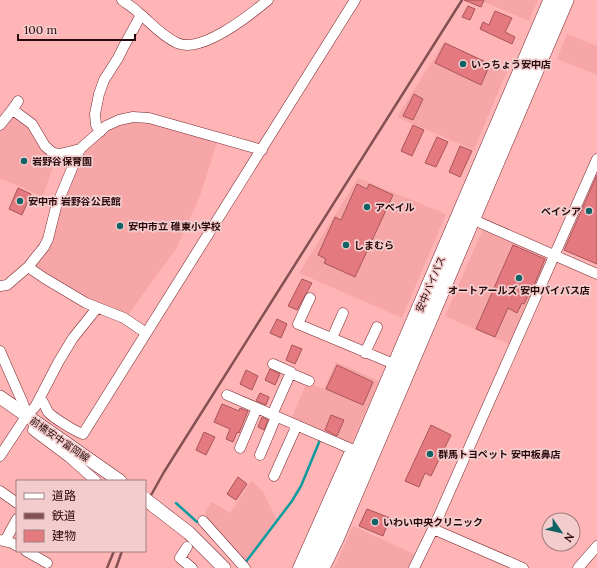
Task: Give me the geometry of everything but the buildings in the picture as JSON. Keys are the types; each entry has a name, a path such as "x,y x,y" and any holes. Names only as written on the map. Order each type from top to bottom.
{"highway":[{"name":"安中バイパス","path":"466,217 551,0"},
{"name":"安中バイパス","path":"306,568 402,367 466,217 566,0"},
{"name":"安中バイパス","path":"322,568 336,539 360,453"}],"main road":[{"name":"前橋安中富岡線","path":"0,396 119,480"},
{"path":"150,502 188,533 224,568"}],"street":[{"path":"122,0 162,34 179,44 188,46 215,38 268,0"},
{"path":"40,398 44,402 49,413 77,432 83,434 355,0"},
{"path":"100,132 96,125 95,114 99,94 104,80 118,58 141,15"},
{"path":"0,125 15,105 32,124 45,146 53,153 60,154 80,150"},
{"path":"0,286 7,285 28,267 44,247 48,239 56,207 80,150 106,126 119,120 149,118 262,150"},
{"path":"414,568 433,529 597,159"},
{"path":"466,217 597,274"},
{"path":"28,267 86,303 124,318 146,333"},
{"path":"310,298 298,324 402,367"},
{"path":"84,477 69,457 33,430 32,419 35,407 59,361 73,338 97,308"},
{"path":"332,338 343,313"},
{"path":"365,353 377,327"},
{"path":"0,351 22,401 32,419"},
{"path":"273,364 309,381"},
{"path":"260,455 290,373"},
{"path":"227,395 360,453 298,568"},
{"path":"240,448 257,408"},
{"path":"0,456 32,419"},
{"path":"274,476 296,425"},
{"path":"0,491 16,502"},
{"path":"16,520 2,541 16,546"},
{"path":"203,526 245,568"},
{"path":"433,529 523,568"},
{"path":"578,568 597,546"},
{"path":"187,547 180,558 192,568"},
{"path":"30,552 47,563"}],"shaded area":[{"path":"479,0 538,0 529,21"},
{"path":"567,34 597,46 597,75 557,59"},
{"path":"444,42 507,71 474,150 397,117"},
{"path":"16,114 31,125 51,155 53,166 43,197 0,178 0,130 10,115"},
{"name":"安中市立 碓東小学校","path":"132,120 150,121 218,139 200,196 176,249 128,315 92,302 35,268 35,263 81,153 105,130"},
{"path":"358,178 446,214 402,318 299,273"},
{"path":"483,229 548,257 549,260 511,345 445,316"},
{"path":"336,362 379,381 351,445 291,419 307,382 324,389"},
{"path":"251,481 263,491 276,519 244,563 206,520 206,510 212,502 230,513"},
{"path":"353,526 416,555 410,568 334,568"}],"waterway":[{"path":"245,563 292,501 301,486 320,440"},
{"path":"176,503 197,522"}],"railway":[{"path":"146,504 164,472 462,0"},
{"path":"107,568 114,552"},
{"path":"116,568 122,552"}],"place":[{"name":"いっちょう安中店","path":"463,64"},
{"name":"岩野谷保育園","path":"24,161"},
{"name":"安中市 岩野谷公民館","path":"20,201"},
{"name":"アベイル","path":"367,207"},
{"name":"ベイシア","path":"589,211"},
{"name":"安中市立 碓東小学校","path":"120,226"},
{"name":"しまむら","path":"346,245"},
{"name":"オートアールズ 安中バイパス店","path":"519,278"},
{"name":"群馬トヨペット 安中板鼻店","path":"430,454"},
{"name":"いわい中央クリニック","path":"375,522"}]}
